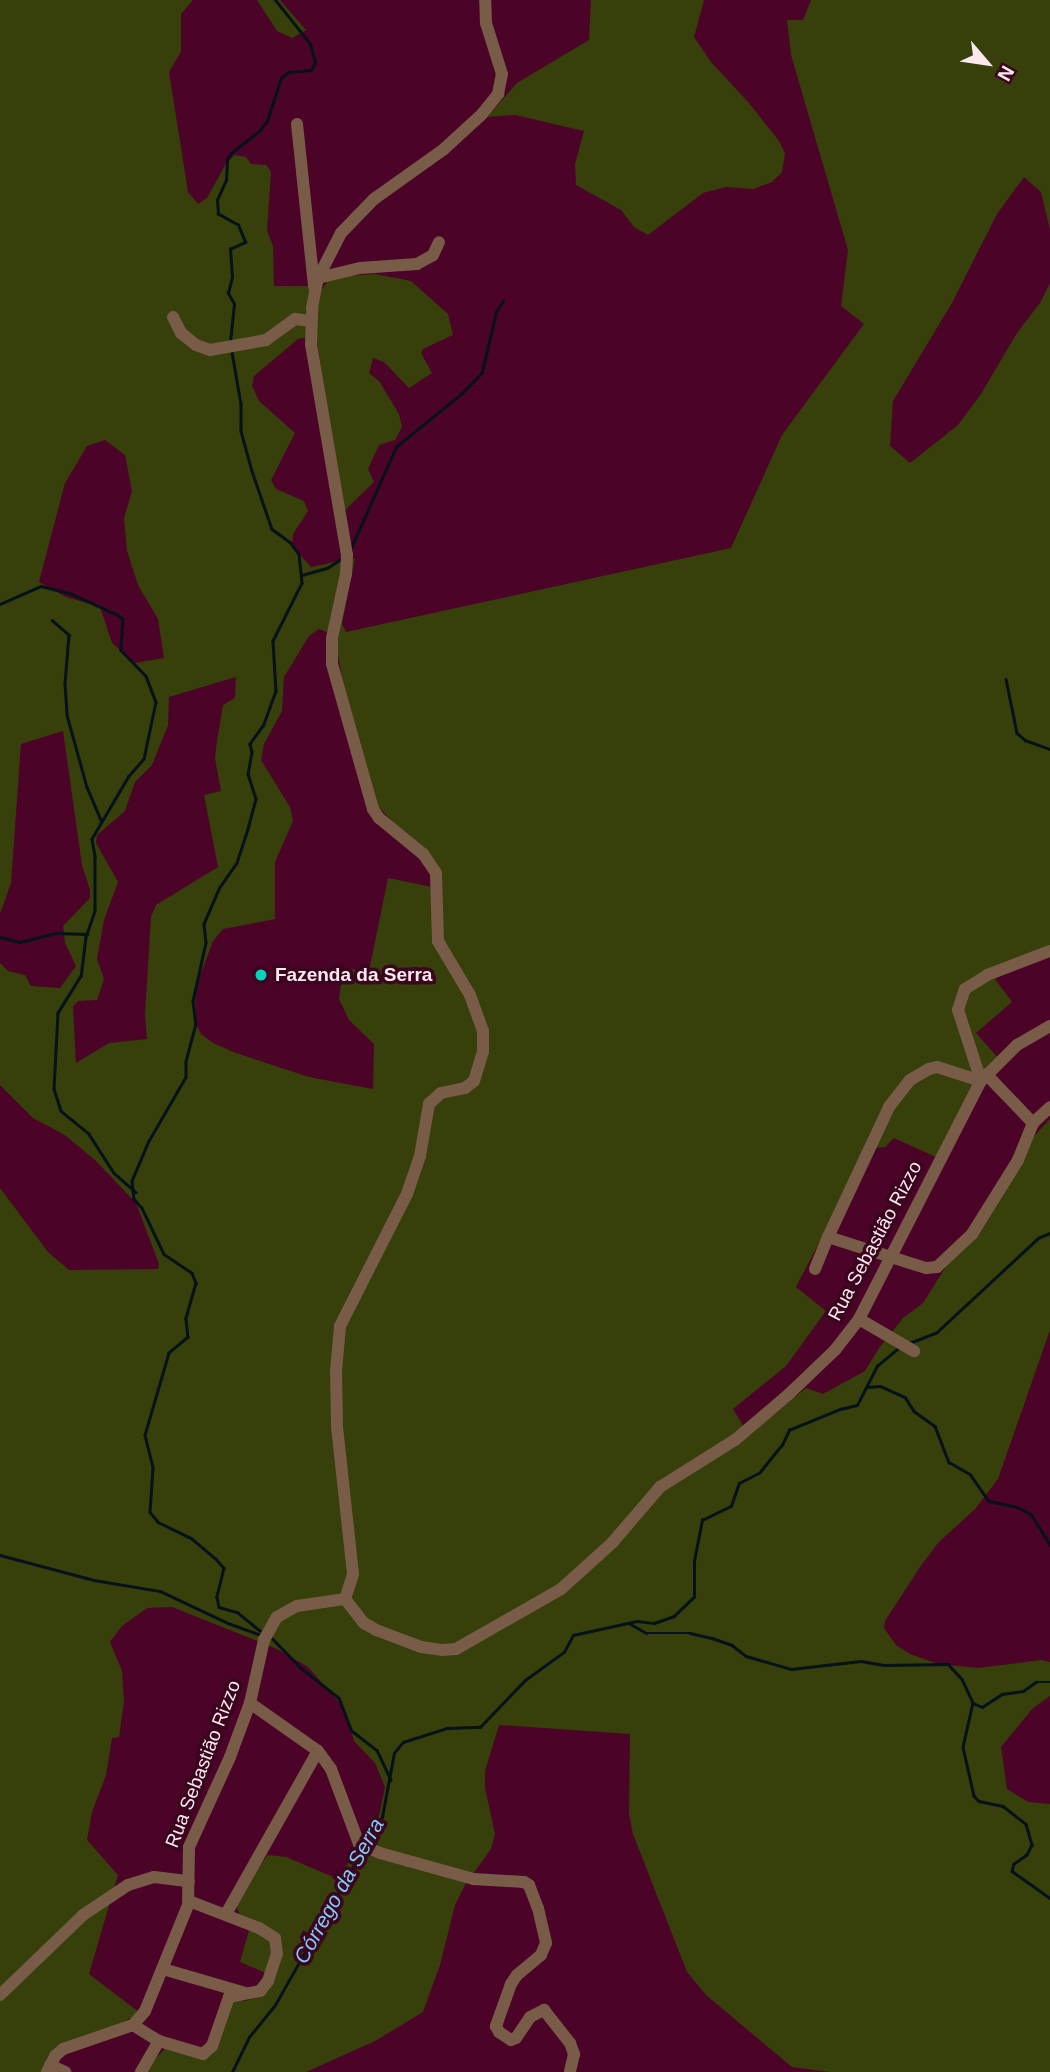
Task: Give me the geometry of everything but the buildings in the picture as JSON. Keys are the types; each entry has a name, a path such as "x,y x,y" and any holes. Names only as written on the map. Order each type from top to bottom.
{"street":[{"path":"316,284 333,246 352,220 388,188 443,149 493,103 502,74 486,23 485,0"},
{"path":"297,124 316,284 311,345 346,555 346,574 330,650 332,664 373,809 389,828 423,854 436,873 438,941 470,995 483,1031 483,1052 474,1081 465,1087 441,1093 429,1104 420,1156 407,1194 340,1326 335,1371 337,1426 353,1574 345,1599"},
{"path":"316,284 360,268 417,264 433,255 439,242"},
{"path":"173,317 181,333 196,345 210,350 266,340 295,319 312,321"},
{"path":"1033,1123 983,1077 958,1010 965,989 987,975 1050,951"},
{"name":"Rua Sebastião Rizzo","path":"133,2025 145,2011 179,1933 188,1901 186,1863 189,1847 230,1757 250,1703 264,1640 277,1617 297,1606 345,1599 363,1623 376,1630 421,1647 456,1649 527,1611 561,1589 612,1543 660,1487 735,1440 835,1350 859,1319 983,1077 1017,1045 1050,1026"},
{"path":"815,1269 889,1107 910,1080 929,1069 937,1068 983,1077"},
{"path":"828,1237 932,1270 953,1256 972,1234 1018,1160 1033,1123 1050,1107"},
{"path":"859,1319 914,1352"},
{"path":"250,1703 318,1751 331,1769 362,1846 474,1879 524,1882 529,1885 538,1908 546,1943 541,1955 517,1975 511,1984 496,2026 499,2032 510,2040 516,2038 530,2017 544,2010 570,2043 574,2054 570,2072"},
{"path":"226,1914 318,1751"},
{"path":"1,1991 83,1915 128,1885 154,1877 189,1881"},
{"path":"65,2072 48,2068 63,2049 133,2025 159,2041 203,2054 212,2046 226,2001 234,1995 260,1991 268,1981 274,1965 277,1942 270,1934 226,1914 188,1901"},
{"path":"163,1969 246,1993"},
{"path":"141,2072 159,2041"}],"green space":[{"path":"0,0 193,0 181,14 181,52 169,72 188,192 198,204 207,198 227,162 235,155 246,157 251,164 266,165 271,171 267,231 273,246 274,286 312,286 310,337 298,339 254,376 252,386 259,401 295,433 271,480 276,489 304,501 308,511 293,534 292,546 311,567 355,558 342,624 346,632 731,548 782,435 864,324 841,306 848,250 791,55 787,20 803,20 811,0 1050,0 1050,230 1041,192 1024,177 997,214 952,303 893,401 890,446 910,463 958,425 981,394 1017,333 1040,303 1050,283 1050,951 1036,955 995,979 1012,1002 976,1033 1000,1060 940,1159 894,1138 885,1147 868,1149 796,1287 826,1311 786,1366 733,1409 749,1435 806,1388 823,1394 865,1371 903,1318 923,1303 1015,1157 1050,1119 1050,1330 998,1479 975,1509 938,1543 885,1621 884,1628 896,1645 910,1654 938,1664 978,1668 1041,1660 1050,1662 1050,1696 1033,1708 1001,1747 1007,1789 1028,1802 1050,1804 1050,2072 829,2072 792,2067 706,1995 687,1972 633,1834 629,1814 630,1734 499,1725 485,1771 485,1788 495,1834 491,1849 465,1885 455,1905 440,1965 423,2012 375,2041 306,2072 142,2072 168,2046 201,2053 232,1998 244,2001 255,1998 266,1973 240,1962 250,1927 243,1923 235,1903 268,1855 286,1857 338,1879 379,1816 385,1787 375,1763 354,1741 345,1709 308,1667 277,1649 172,1607 147,1608 122,1626 110,1642 122,1671 124,1702 119,1737 112,1738 106,1775 92,1812 87,1840 118,1875 89,1974 140,2013 59,2057 59,2072 0,2072 0,1188 48,1252 69,1270 158,1269 159,1264 136,1203 96,1161 65,1135 33,1118 0,1085 0,963 8,971 25,975 31,986 60,988 76,966 65,943 63,926 90,898 82,865 63,731 21,744 11,883 0,914","holes":["105,440 125,455 132,491 124,518 127,551 138,585 158,619 164,658 135,663 112,643 100,607 66,597 39,582 65,483 87,446","319,629 335,635 347,711 376,804 437,869 437,888 388,878 369,971 347,969 342,979 339,999 349,1020 374,1044 373,1089 309,1077 236,1053 213,1043 201,1034 196,1024 195,989 213,941 223,929 275,919 275,862 293,821 290,807 261,760 264,744 282,711 284,677 309,636","236,677 235,698 223,705 217,741 215,758 221,791 204,795 218,867 156,905 151,917 145,1015 147,1039 109,1043 76,1063 73,1006 78,1001 97,1000 104,979 97,959 104,920 118,882 96,843 97,835 125,811 135,782 152,765 168,725 169,697"]},
{"path":"257,0 280,0 306,30 292,38 277,31"},
{"path":"591,0 704,0 694,37 711,62 779,141 785,153 782,172 772,182 753,189 726,187 703,193 648,235 634,227 621,210 576,185 575,164 584,131 515,115 487,117 517,83 589,40"},
{"path":"375,274 411,281 448,314 453,335 423,349 421,353 432,373 409,388 384,362 373,358 369,373 379,381 399,414 402,427 395,440 379,445 368,469 374,482 343,512 316,335 316,315 322,289 328,281 335,277"}],"waterway":[{"path":"230,342 234,304 228,293 232,277 230,249 245,242 238,225 218,214 217,200 226,180 227,160 231,153 267,121 281,78 289,72 311,70 315,62 310,44 275,0"},
{"path":"350,550 396,447 462,393 482,372 496,312 503,301"},
{"path":"232,352 241,404 241,431 252,471 272,529 290,542 299,554 302,583 273,641 276,691 263,726 250,744 252,752 248,774 256,799 249,826 237,863 220,887 204,924 206,943 193,1001 196,1024 186,1062 186,1077 149,1141 132,1181 134,1199 142,1208 164,1254 192,1273 196,1283 186,1319 188,1337 169,1353 145,1435 153,1468 150,1512 158,1522 191,1538 216,1559 224,1568 217,1597 219,1607 237,1612 262,1632"},
{"path":"302,575 327,568 341,559"},
{"path":"0,604 41,586 72,594 118,615 123,619 121,650 146,676 156,702 144,759 129,776 92,839 95,856 95,911 86,937 81,976 58,1013 54,1089 61,1111 89,1134 114,1173 136,1192"},
{"path":"52,620 69,635 65,684 67,715 87,787 101,820"},
{"path":"1006,679 1017,733 1025,740 1050,749"},
{"path":"0,937 20,942 56,933 87,934"},
{"name":"Córrego da Serra","path":"909,1343 937,1332 1038,1238 1050,1233"},
{"name":"Córrego da Serra","path":"367,1843 382,1817 394,1753 403,1742 447,1728 480,1727 525,1680 564,1652 573,1635 637,1621 654,1623 674,1616 694,1597 694,1561 702,1520 731,1506 739,1483 759,1473 782,1445 789,1430 840,1409 857,1405 877,1366 900,1347"},
{"path":"867,1387 880,1386 905,1397 914,1411 935,1426 949,1462 970,1474 989,1501 1017,1507 1031,1514 1050,1545"},
{"path":"0,1555 94,1580 160,1591 228,1623 261,1635"},
{"path":"629,1623 646,1633 690,1633 712,1638 732,1645 746,1656 791,1669 861,1661 884,1665 948,1664 962,1679 973,1703 963,1747 974,1796 979,1801 1003,1806 1026,1824 1032,1845 1027,1855 1014,1864 1012,1871 1050,1898"},
{"path":"271,1637 301,1668 339,1698 351,1730 377,1750 391,1780"},
{"path":"973,1703 982,1707 1002,1694 1023,1691 1036,1682 1050,1682"},
{"name":"Córrego da Serra","path":"232,2072 249,2037 275,2005 363,1849"}],"place":[{"name":"Fazenda da Serra","path":"261,975"}]}
